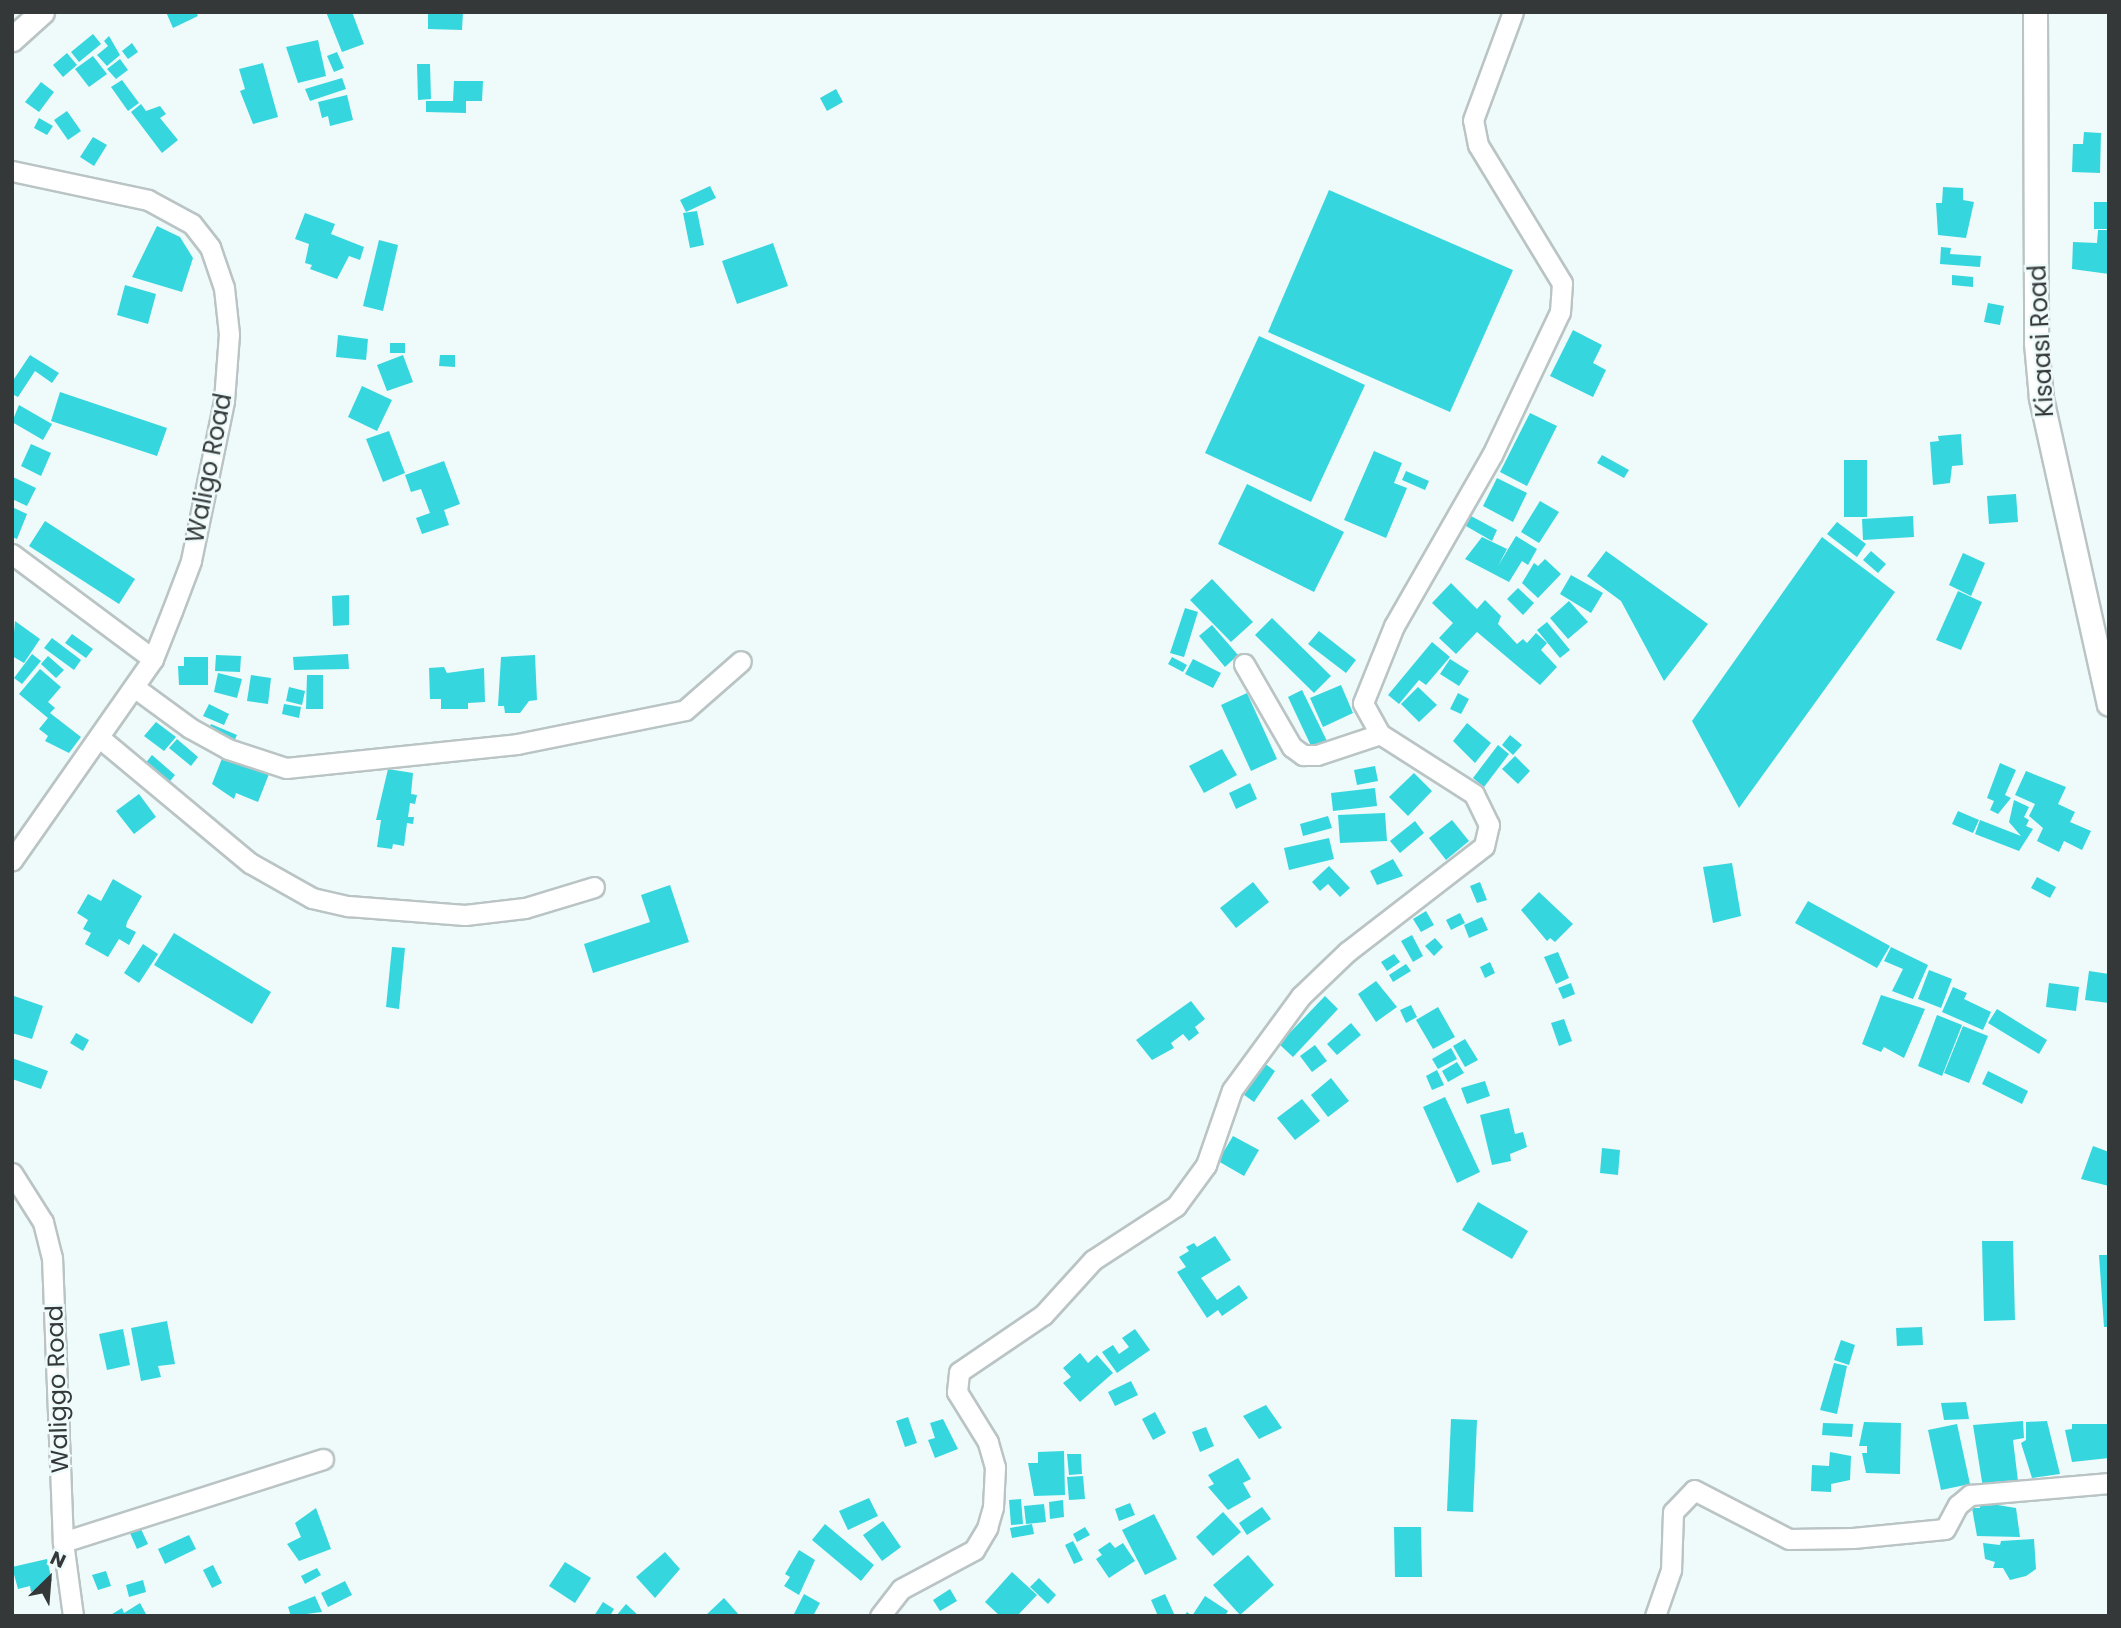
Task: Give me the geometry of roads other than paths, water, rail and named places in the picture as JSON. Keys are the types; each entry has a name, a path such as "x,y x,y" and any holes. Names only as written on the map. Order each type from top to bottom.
{"main road":[{"path":"12,39 42,12"},
{"name":"Kisaasi Road","path":"2035,12 2036,343 2041,398 2109,704"}],"street":[{"path":"880,1616 901,1589 974,1549 987,1528 993,1507 995,1467 988,1442 957,1392 959,1372 1044,1315 1093,1261 1175,1206 1206,1166 1232,1090 1301,996 1347,952 1484,846 1489,825 1474,794 1380,734 1363,703 1394,626 1492,455 1563,296 1562,283 1478,145 1473,120 1513,12"},
{"name":"Waligo Road","path":"12,171 148,200 174,211 192,224 210,247 224,288 229,334 224,401 191,561 153,659 101,739 12,860"},
{"path":"12,554 153,659"},
{"path":"134,687 190,728 228,749 286,768 517,744 685,710 741,661"},
{"path":"1244,664 1292,747 1303,755 1317,755 1380,734"},
{"path":"101,739 250,863 312,898 348,906 465,915 525,908 594,887"},
{"name":"Waliggo Road","path":"12,1173 43,1222 52,1257 63,1542 73,1616"},
{"path":"63,1542 323,1459"},
{"path":"1655,1616 1671,1570 1673,1512 1694,1490 1789,1539 1853,1538 1945,1530 1958,1505 1970,1495 2109,1483"}]}
